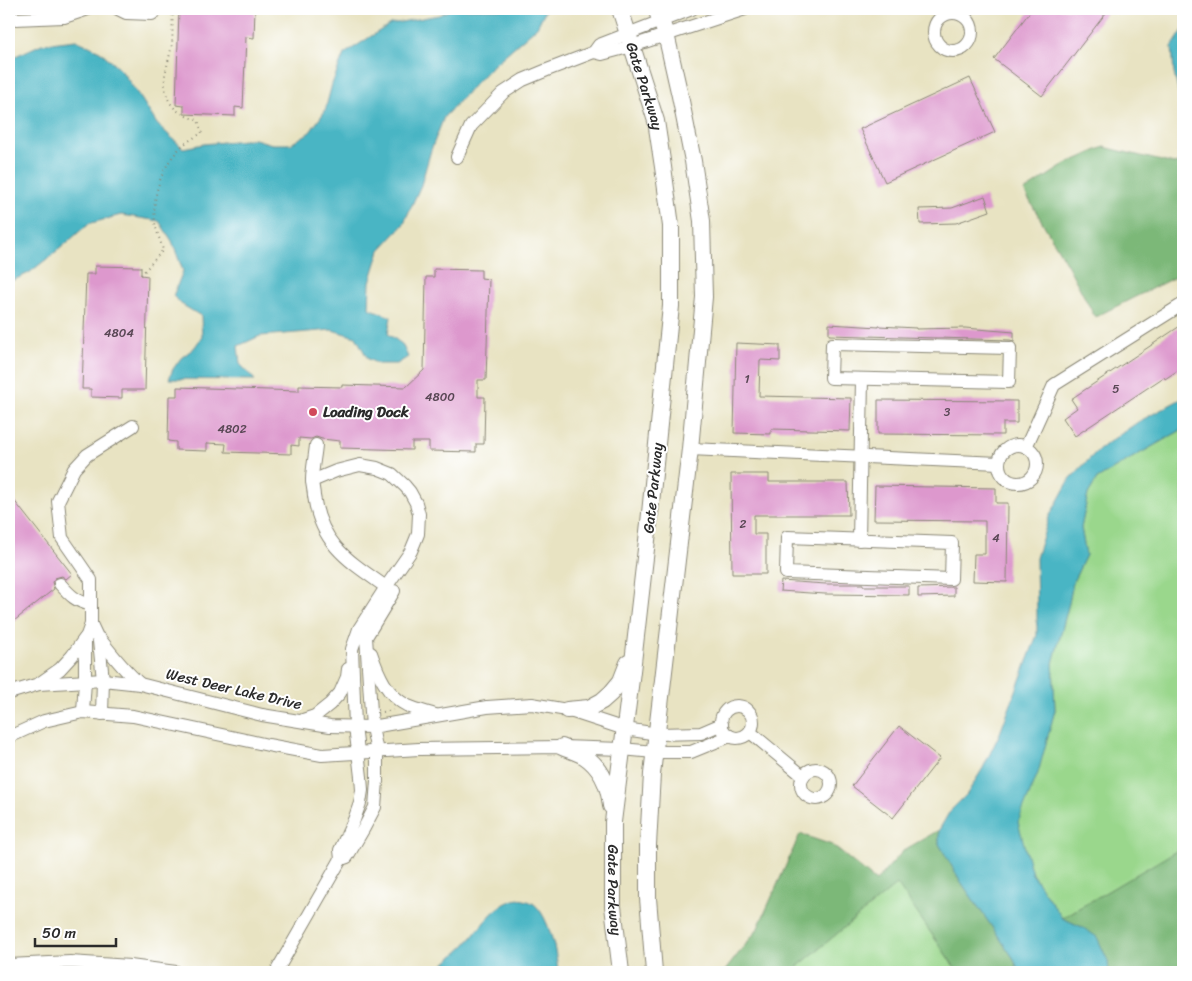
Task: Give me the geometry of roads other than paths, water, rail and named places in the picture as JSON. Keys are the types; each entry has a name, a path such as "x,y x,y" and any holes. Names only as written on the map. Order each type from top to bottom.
{"main road":[{"name":"Gate Parkway","path":"620,9 656,121 671,226 671,306 650,514 613,822 613,906 621,972"},
{"name":"Gate Parkway","path":"654,972 648,898 648,845 654,752 658,734 690,449 704,297 702,221 693,161 680,96 661,21"},
{"path":"567,710 589,708 602,701 611,693 620,681 635,644"},
{"path":"562,747 583,756 595,766 604,778 610,795 613,822"}],"street":[{"path":"9,18 64,17 88,9"},
{"path":"118,9 126,13 143,14 152,14 157,9"},
{"path":"457,157 471,126 503,93 531,77 594,52 598,46 630,40 661,21 692,9"},
{"path":"661,21 745,9"},
{"path":"946,11 963,12 971,25 972,38 964,48 951,51 945,49 936,40 934,34 937,22 946,11"},
{"path":"1026,447 1054,385 1183,304"},
{"path":"832,344 1010,348 1009,382 862,379 831,378 832,344"},
{"path":"859,540 862,379"},
{"path":"102,714 103,680 99,641 92,630 91,580 62,538 58,501 74,469 87,455 133,426"},
{"path":"316,445 312,481 321,526 333,544 354,565 390,589"},
{"path":"1014,445 1026,447 1035,456 1036,468 1033,474 1024,482 1012,482 1006,479 999,469 1000,457 1003,451 1014,445"},
{"path":"690,449 999,462"},
{"path":"312,481 336,471 360,465 377,468 392,474 410,492 420,514 418,534 411,551 366,638 378,781 375,807 352,837"},
{"path":"787,537 859,540 952,543 951,579 786,573 787,537"},
{"path":"60,584 71,597 80,603 91,605"},
{"path":"298,721 316,716 340,693 347,677 352,649 359,629 390,589"},
{"path":"83,712 85,641 92,630"},
{"path":"39,684 60,669 92,630"},
{"path":"92,630 124,670 140,684"},
{"path":"366,638 383,683 394,696 408,706 437,715"},
{"path":"276,972 341,859 347,856 352,837 354,820 361,796 361,777 354,726 352,649"},
{"name":"West Deer Lake Drive","path":"9,692 39,684 103,680 140,684 262,715 330,726 372,726 486,707 532,704 567,710 625,730 658,734 701,733 722,724"},
{"path":"737,706 750,713 752,728 750,732 741,738 730,736 726,733 723,728 722,718 727,710 737,706"},
{"path":"9,737 44,721 83,712 133,716 268,746 322,755 419,749 562,747 691,752 730,736"},
{"path":"750,732 803,776"},
{"path":"9,965 130,966 176,972"}],"water":[{"path":"452,9 546,9 537,27 489,69 444,117 431,150 421,185 403,225 380,250 370,282 369,308 391,317 388,334 402,344 408,357 397,364 378,364 368,359 356,337 332,330 260,336 238,346 240,364 255,380 169,379 181,358 194,348 202,337 201,316 181,304 173,296 183,271 172,241 159,221 121,215 88,224 29,273 9,282 9,59 42,44 76,40 100,51 121,70 157,124 183,148 255,139 272,144 291,144 310,132 325,111 332,84 344,54 390,24 439,15"},
{"path":"1183,30 1183,113 1174,73 1172,47"},
{"path":"1183,398 1183,429 1097,479 1088,494 1081,528 1086,555 1073,582 1053,663 1055,710 1038,773 1018,822 1032,874 1062,918 1082,927 1097,937 1108,961 1109,972 1019,972 1014,959 961,882 939,844 939,830 950,811 967,794 983,768 1000,733 1037,635 1036,558 1049,517 1070,479 1099,449 1138,422"},
{"path":"519,899 534,904 544,917 554,946 558,972 435,972 464,946 495,911 510,901"}],"place":[{"name":"Loading Dock","path":"313,412"}]}
